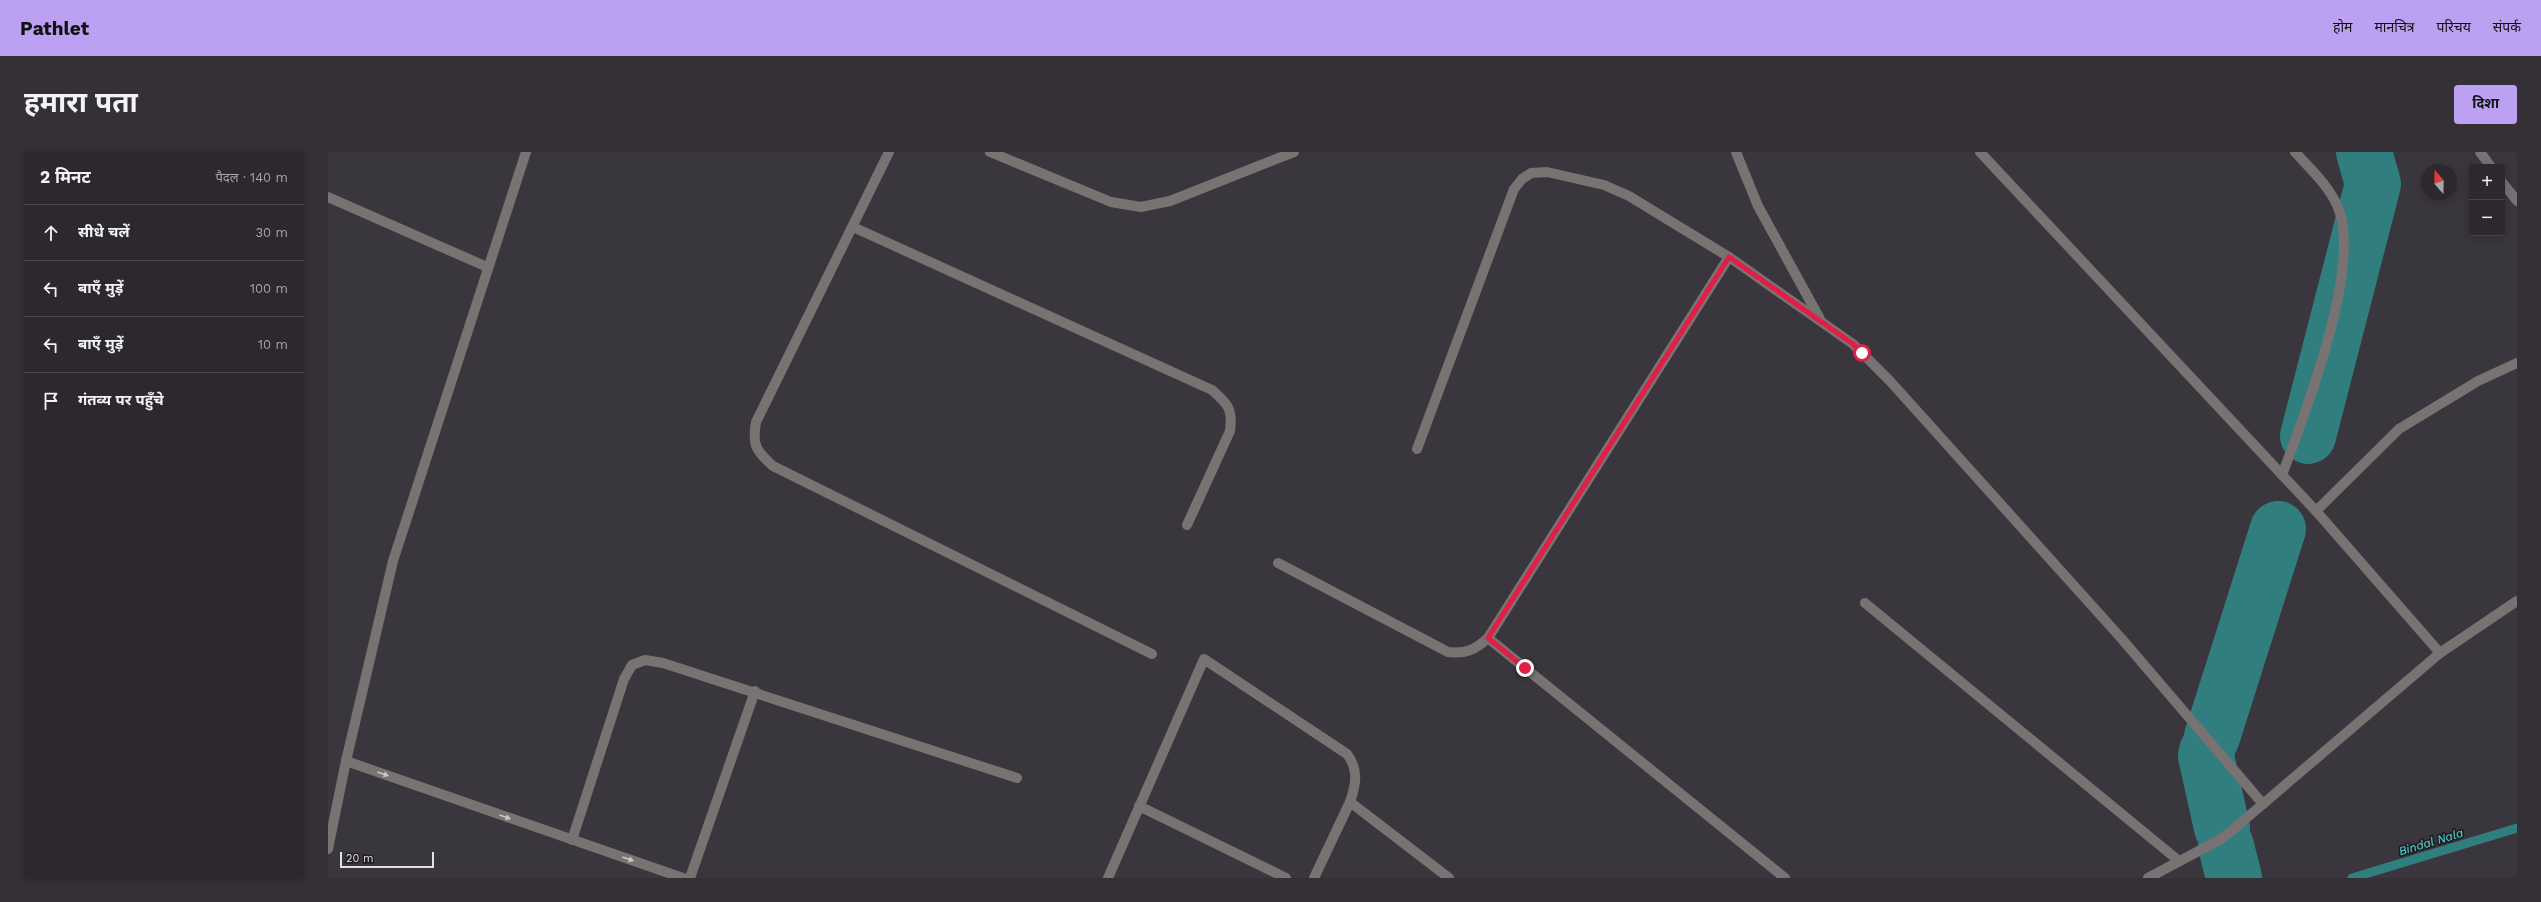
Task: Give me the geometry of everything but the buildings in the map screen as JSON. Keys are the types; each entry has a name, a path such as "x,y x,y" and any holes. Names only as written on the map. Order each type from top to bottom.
{"street":[{"path":"328,849 346,761 393,561 487,267 526,152"},
{"path":"889,152 756,422 753,438 759,454 773,466 1152,654"},
{"path":"990,152 1111,202 1141,207 1170,201 1294,152"},
{"path":"1736,152 1758,206 1822,322"},
{"path":"1980,152 2316,511 2440,653"},
{"path":"2282,475 2310,402 2338,296 2345,236 2340,212 2327,187 2295,152"},
{"path":"2480,152 2489,164"},
{"path":"1418,449 1514,189 1522,179 1531,173 1554,174 1604,185 1623,193 1729,257 1853,344 1900,393 2121,638 2263,804"},
{"path":"2505,186 2517,201"},
{"path":"328,196 487,267"},
{"path":"853,227 1212,390 1225,402 1232,416 1230,430 1187,525"},
{"path":"1278,563 1448,652 1461,654 1476,650 1488,638 1729,257"},
{"path":"2316,511 2399,429 2478,381 2517,363"},
{"path":"2148,878 2223,838 2440,653 2517,601"},
{"path":"1865,603 2179,861"},
{"path":"1488,638 1785,878"},
{"path":"1108,878 1204,658 1348,754 1355,764 1356,778 1350,802 1314,878"},
{"path":"572,840 624,679 632,665 645,660 663,663 755,691 1017,778"},
{"path":"690,878 755,691"},
{"path":"346,761 683,878"},
{"path":"1350,802 1449,878"},
{"path":"1140,806 1286,878"}],"waterway":[{"path":"2308,436 2373,184 2364,152"},
{"path":"2212,737 2278,529"},
{"path":"2207,751 2206,756 2222,828"},
{"name":"Bindal Nala","path":"2352,878 2517,828"},
{"path":"2226,846 2234,878"}],"route":[{"path":"1525,668 1488,638 1729,257 1853,344 1862,353"}]}
